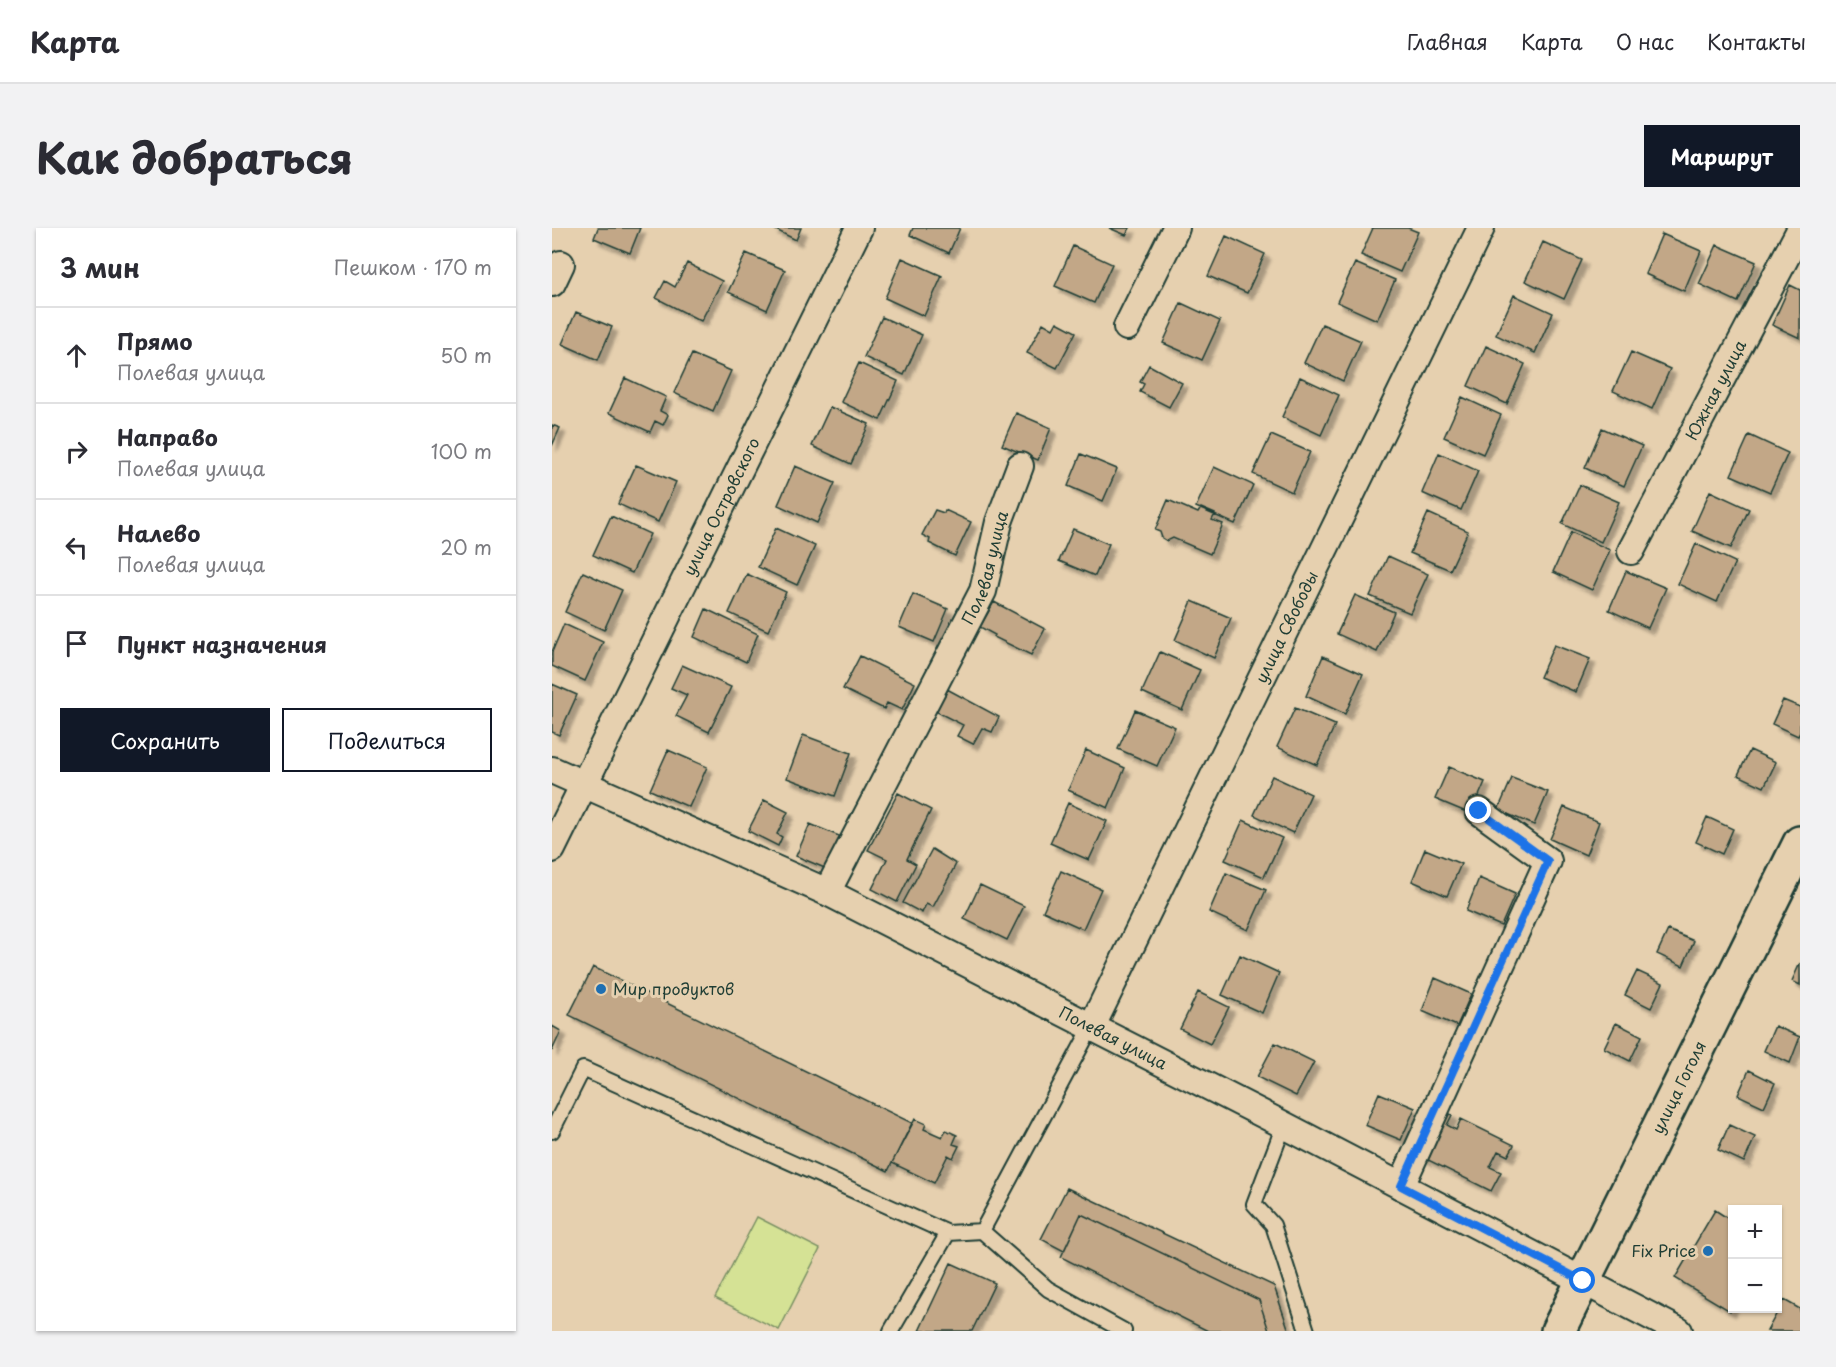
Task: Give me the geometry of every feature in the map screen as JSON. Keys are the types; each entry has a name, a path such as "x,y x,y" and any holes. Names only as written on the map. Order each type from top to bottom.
{"main road":[{"name":"улица Гоголя","path":"1558,1331 1800,843"}],"street":[{"name":"улица Островского","path":"583,784 859,228"},
{"path":"1127,327 1176,228"},
{"name":"улица Свободы","path":"1092,1026 1481,228"},
{"name":"Южная улица","path":"1631,551 1800,230"},
{"name":"Полевая улица","path":"827,892 983,591 999,522 1020,466"},
{"name":"Полевая улица","path":"552,770 827,892 1092,1026 1679,1331"},
{"path":"552,849 583,784"},
{"path":"1401,1186 1548,861 1479,811"}],"lane":[{"path":"982,1231 1092,1026"},
{"path":"552,1131 583,1069 948,1233 982,1231 1048,1289 1124,1331"},
{"path":"1284,1125 1254,1204 1273,1225 1307,1331"},
{"path":"891,1331 948,1233"}],"green space":[{"path":"757,1217 820,1249 779,1330 715,1298"}],"building":[{"path":"598,228 640,228 630,253 594,238"},
{"path":"772,228 801,228 796,240"},
{"path":"913,228 960,228 949,253 910,235"},
{"path":"1109,228 1130,228 1126,235"},
{"path":"1373,228 1408,228 1418,232 1400,272 1361,255"},
{"path":"1662,234 1701,251 1684,291 1645,274"},
{"path":"1226,236 1265,254 1247,293 1208,276"},
{"path":"1543,242 1582,260 1564,299 1525,281"},
{"path":"1717,245 1756,262 1738,302 1699,284"},
{"path":"1073,246 1112,264 1094,303 1055,286"},
{"path":"746,253 785,270 767,310 728,292"},
{"path":"902,258 942,276 924,316 885,298"},
{"path":"687,263 722,281 701,321 656,298 665,281 675,287"},
{"path":"1355,263 1395,280 1377,320 1337,302"},
{"path":"1790,285 1800,290 1800,338 1772,325"},
{"path":"1514,295 1553,313 1535,353 1496,335"},
{"path":"1181,303 1220,321 1202,360 1163,343"},
{"path":"576,312 612,327 598,360 562,344"},
{"path":"882,317 922,335 904,375 864,357"},
{"path":"1057,322 1076,332 1057,368 1027,353 1043,323 1053,329"},
{"path":"1322,324 1361,341 1343,381 1304,363"},
{"path":"1486,346 1525,364 1507,404 1468,386"},
{"path":"1631,352 1670,369 1652,409 1613,391"},
{"path":"692,354 731,371 713,411 674,393"},
{"path":"859,363 898,381 880,420 841,402"},
{"path":"1149,365 1182,383 1169,407 1140,392 1144,384 1140,382"},
{"path":"1300,377 1339,395 1321,435 1282,417"},
{"path":"625,378 666,397 660,411 668,415 663,425 655,421 650,432 609,413"},
{"path":"1462,397 1501,415 1483,454 1444,437"},
{"path":"830,407 869,424 851,464 812,446"},
{"path":"1016,413 1051,428 1038,460 1002,445"},
{"path":"552,425 560,428 552,446"},
{"path":"1602,428 1642,446 1624,486 1585,468"},
{"path":"1271,435 1310,452 1292,492 1253,474"},
{"path":"1749,435 1788,453 1770,492 1731,475"},
{"path":"1439,453 1478,471 1461,510 1422,493"},
{"path":"1081,454 1117,469 1103,501 1068,486"},
{"path":"636,465 676,482 658,522 618,504"},
{"path":"795,466 835,483 817,523 778,505"},
{"path":"1214,467 1253,485 1235,524 1196,507"},
{"path":"1580,485 1619,502 1601,542 1562,524"},
{"path":"1710,491 1749,509 1731,548 1692,531"},
{"path":"1168,500 1198,513 1201,508 1215,514 1212,520 1223,524 1210,554 1173,538 1167,541 1162,538 1160,532 1155,530"},
{"path":"935,510 944,513 945,510 971,522 955,556 929,543 930,539 922,535"},
{"path":"1428,513 1468,531 1450,570 1410,553"},
{"path":"611,516 650,534 632,573 593,555"},
{"path":"776,528 815,546 797,585 758,567"},
{"path":"1073,529 1109,544 1095,576 1059,561"},
{"path":"1571,532 1610,550 1592,590 1553,572"},
{"path":"1696,544 1735,562 1717,602 1678,584"},
{"path":"1388,556 1428,574 1410,613 1370,596"},
{"path":"1626,571 1666,588 1648,628 1609,610"},
{"path":"583,572 622,590 604,630 565,612"},
{"path":"747,574 786,592 768,631 729,613"},
{"path":"913,594 948,609 934,642 899,627"},
{"path":"1355,595 1394,612 1377,652 1337,634"},
{"path":"1192,601 1231,618 1214,658 1175,640"},
{"path":"994,602 1045,629 1031,655 994,637 995,635 980,627"},
{"path":"706,609 758,634 746,662 694,637"},
{"path":"564,624 603,642 585,681 552,666 552,652"},
{"path":"1554,645 1590,659 1576,692 1540,677"},
{"path":"1160,652 1200,670 1182,710 1142,692"},
{"path":"860,656 915,683 902,710 887,703 884,709 843,689"},
{"path":"1323,656 1363,674 1345,714 1306,696"},
{"path":"682,665 731,687 709,732 676,716 687,695 671,688"},
{"path":"552,684 577,695 559,735 552,732"},
{"path":"947,689 999,717 992,732 982,728 973,744 957,736 963,725 935,711"},
{"path":"1783,700 1800,707 1798,736 1772,724"},
{"path":"1295,708 1335,725 1317,765 1277,747"},
{"path":"1135,710 1175,727 1157,766 1118,749"},
{"path":"803,735 851,753 835,796 787,778"},
{"path":"668,750 707,767 689,807 650,790"},
{"path":"1086,750 1125,768 1108,808 1068,790"},
{"path":"1750,750 1776,762 1764,787 1738,775"},
{"path":"1449,767 1485,782 1471,814 1435,799"},
{"path":"1272,776 1311,794 1293,833 1254,815"},
{"path":"1512,778 1548,792 1534,825 1498,810"},
{"path":"898,793 931,810 907,859 916,864 897,902 872,889 887,859 868,850"},
{"path":"764,800 788,812 777,834 782,837 778,846 748,831"},
{"path":"1068,803 1107,821 1089,860 1050,843"},
{"path":"1564,807 1599,822 1586,855 1550,839"},
{"path":"1707,817 1733,829 1722,854 1696,842"},
{"path":"1243,820 1282,838 1264,877 1225,860"},
{"path":"810,824 846,839 832,871 796,856"},
{"path":"932,849 956,864 933,907 926,904 922,913 903,903"},
{"path":"1425,849 1461,864 1447,896 1412,881"},
{"path":"1061,871 1101,889 1083,929 1043,911"},
{"path":"1226,873 1266,890 1248,930 1209,912"},
{"path":"1479,878 1515,894 1501,926 1466,911"},
{"path":"980,885 1024,906 1007,940 964,919"},
{"path":"1668,930 1694,941 1683,966 1657,954"},
{"path":"1240,955 1279,973 1262,1013 1222,995"},
{"path":"1800,963 1800,985 1792,981"},
{"path":"593,967 912,1123 888,1171 569,1015"},
{"path":"1637,971 1663,983 1651,1008 1625,995"},
{"path":"1435,978 1471,994 1457,1026 1422,1011"},
{"path":"1198,992 1229,1007 1210,1044 1180,1029"},
{"path":"1616,1023 1642,1036 1630,1061 1604,1048"},
{"path":"552,1026 561,1031 552,1051"},
{"path":"1775,1026 1800,1037 1790,1063 1764,1051"},
{"path":"1275,1043 1314,1062 1296,1096 1257,1077"},
{"path":"1749,1070 1775,1083 1764,1107 1738,1095"},
{"path":"1379,1093 1415,1108 1401,1140 1365,1125"},
{"path":"1441,1109 1452,1115 1447,1125 1456,1130 1461,1119 1514,1145 1508,1156 1498,1151 1490,1167 1501,1172 1491,1191 1418,1155"},
{"path":"915,1119 926,1124 924,1129 942,1137 946,1130 957,1135 953,1144 959,1146 953,1158 948,1155 934,1183 892,1163"},
{"path":"1729,1125 1755,1137 1744,1162 1718,1150"},
{"path":"1067,1188 1274,1286 1289,1331 1269,1331 1259,1300 1081,1214 1064,1251 1041,1239"},
{"path":"1715,1210 1728,1218 1728,1310 1675,1278"},
{"path":"1081,1214 1259,1300 1269,1331 1208,1331 1061,1257"},
{"path":"951,1263 995,1283 972,1331 919,1331"},
{"path":"1784,1300 1800,1309 1800,1331 1767,1331 1777,1313 1782,1313"}],"place":[{"name":"Мир продуктов","path":"601,989"},
{"name":"Fix Price","path":"1708,1251"}],"route":[{"path":"1479,811 1548,861 1401,1186 1583,1281"}]}
